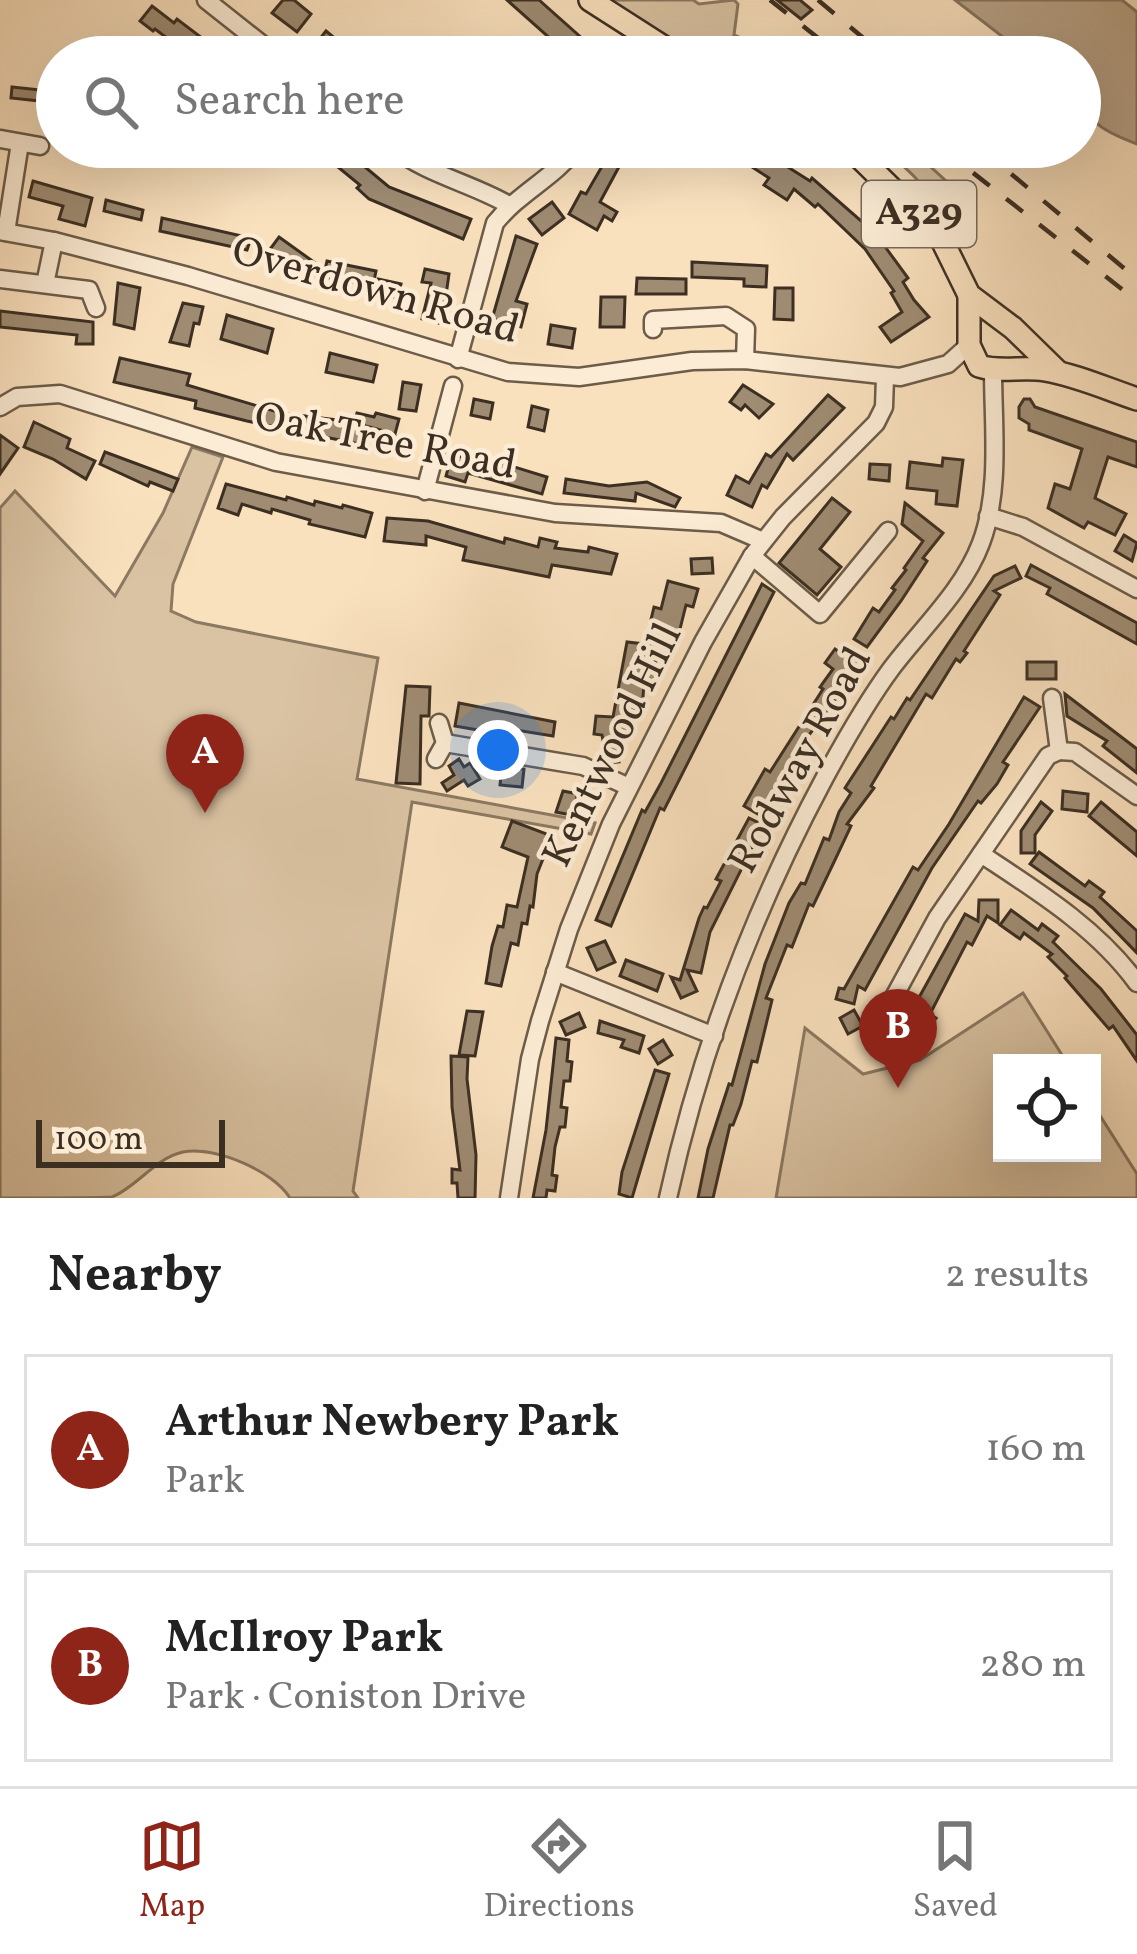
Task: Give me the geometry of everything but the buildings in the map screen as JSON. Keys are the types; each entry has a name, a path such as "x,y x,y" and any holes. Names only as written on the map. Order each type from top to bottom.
{"main road":[{"path":"590,0 639,36"},
{"name":"A329","path":"870,168 940,236 969,295 1058,372"},
{"name":"A329","path":"969,295 969,340"},
{"path":"983,324 1011,330 1019,353 994,368 969,340 983,324"},
{"name":"A329","path":"994,368 1058,372 1137,398"}],"street":[{"path":"206,0 251,36"},
{"path":"3,232 11,141"},
{"path":"425,168 481,189 509,206"},
{"path":"458,359 495,223 509,206 562,168"},
{"name":"Overdown Road","path":"3,232 188,276 508,372 579,377 692,361 745,360 885,377 948,364 994,368"},
{"path":"45,284 54,241"},
{"path":"0,279 89,290 96,308"},
{"path":"653,329 653,320 726,316 746,329 745,360"},
{"name":"Overdown Road","path":"948,364 969,340"},
{"name":"Rodway Road","path":"668,1198 714,1036 778,866 889,672 973,562 988,516 994,368"},
{"name":"Kentwood Hill","path":"509,1198 530,1059 555,971 578,904 629,788 703,641 758,549 876,423 884,406 885,377"},
{"path":"425,491 453,386"},
{"name":"Oak Tree Road","path":"0,407 17,397 59,394 276,462 555,513 721,523 758,549"},
{"path":"988,516 1023,527 1137,590"},
{"path":"758,549 820,614 888,531"},
{"path":"1052,698 1059,751"},
{"path":"440,723 440,751 583,766 629,788"},
{"path":"889,1006 937,918 1048,756 1075,752 1137,796"},
{"path":"981,854 1047,897 1118,956 1137,982"},
{"path":"555,971 714,1036"}],"shaded area":[{"path":"604,0 693,0 699,4 734,0 738,4 736,36 648,33"},
{"path":"955,0 1122,0 1137,12 1137,144 1101,127 1101,36 1002,36"},
{"path":"905,168 932,168 946,181 971,223 969,230 959,234"},
{"path":"192,447 223,457 173,584 171,611 196,622 378,658 357,779 595,823 591,834 412,802 353,1191 358,1198 290,1198 257,1170 196,1151 173,1155 112,1197 0,1198 0,508 15,491 115,596 163,513"},
{"path":"1023,993 1061,1054 993,1054 993,1162 1101,1162 1101,1117 1137,1174 1137,1198 776,1198 805,1028 863,1074 920,1060"}],"railway":[{"path":"770,0 815,36"},
{"path":"818,0 861,36"},
{"path":"967,168 1137,301"},
{"path":"1004,168 1137,279"}],"place":[{"name":"Arthur Newbery Park","path":"205,813"},
{"name":"McIlroy Park","path":"898,1088"}]}
